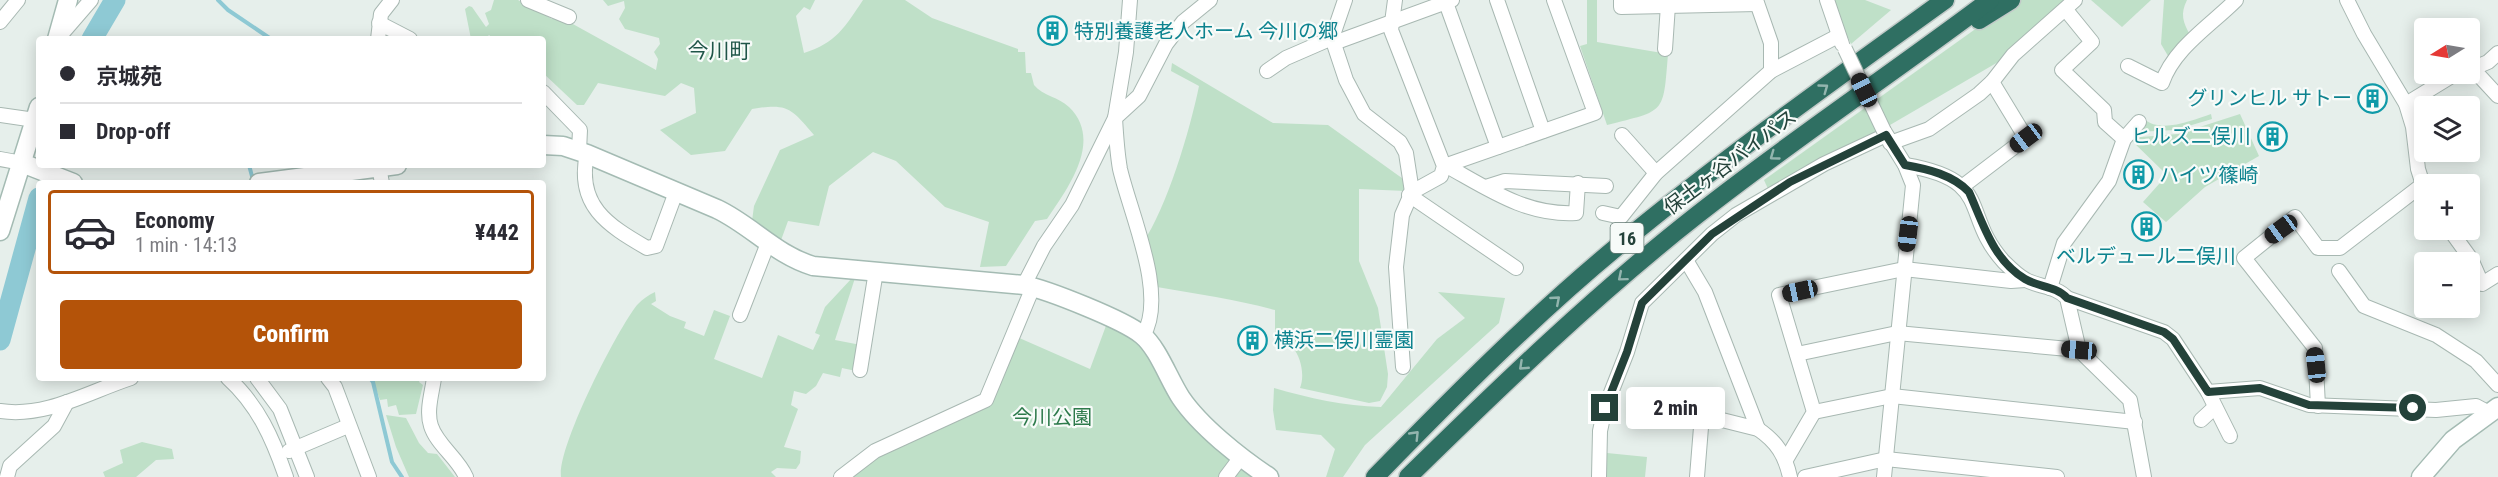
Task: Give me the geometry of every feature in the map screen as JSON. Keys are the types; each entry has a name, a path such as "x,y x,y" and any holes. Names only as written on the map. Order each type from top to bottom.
{"highway":[{"path":"1905,29 1936,0"},
{"name":"保土ヶ谷バイパス","path":"1375,477 1506,345 1616,247 1716,168 1945,0"},
{"name":"保土ヶ谷バイパス","path":"1408,477 1502,385 1659,245 1766,162 1990,0"},
{"path":"1907,61 2011,0"}],"street":[{"path":"0,22 18,0"},
{"path":"58,36 68,0"},
{"path":"60,36 91,0"},
{"path":"378,36 381,14 392,0"},
{"path":"528,0 569,17"},
{"path":"1130,0 1126,52 1115,118 1120,167 1150,282 1151,317 1143,336"},
{"path":"841,477 875,451 986,400 1044,246 1072,205 1115,118 1138,96 1166,44 1183,22 1210,0"},
{"path":"1345,0 1333,40 1346,80 1364,114 1400,142 1406,153 1410,194 1402,215 1396,267 1403,367"},
{"path":"1395,0 1391,30 1444,165 1441,176 1410,194"},
{"path":"1497,0 1543,131"},
{"path":"1444,165 1595,113 1554,0"},
{"path":"1621,0 1622,7 1756,2 1772,43 1771,71"},
{"path":"1827,0 1842,42 1913,185 1884,477"},
{"path":"2128,66 2162,84 2166,72 2189,43 2236,0"},
{"path":"2347,0 2364,34 2406,104 2413,127 2419,174"},
{"path":"1267,70 1286,58 1333,40 1448,1 1498,147"},
{"path":"1665,49 1668,5"},
{"path":"1599,477 1600,431 1605,408 1627,352 1642,303 1712,234 1760,200 1824,164 1887,136 1929,129 1992,82 2013,55 2071,5 2092,42 2062,70 2104,110 2105,122 2124,139"},
{"path":"379,23 404,36"},
{"path":"1603,213 1621,217 1656,172 1771,71 1842,42"},
{"path":"2480,64 2498,53"},
{"path":"2480,78 2498,96"},
{"path":"1963,186 2026,138 1992,82"},
{"path":"2406,104 2439,84"},
{"path":"546,95 580,130 583,172 595,210 621,233 647,248 656,246 676,192"},
{"path":"0,115 36,113"},
{"path":"0,231 36,116"},
{"path":"2050,288 2064,243 2109,181 2124,139 2139,122"},
{"path":"1622,135 1656,172"},
{"path":"546,146 583,152 733,217 768,243 798,261 813,266 1029,286 1143,336 1183,401 1241,457 1269,477"},
{"path":"0,159 22,163 66,180"},
{"path":"1444,165 1498,196 1544,212 1576,213 1580,210 1578,183"},
{"path":"1905,165 1941,174 1963,186 1969,192 1993,246 2004,261 2025,280"},
{"path":"287,180 379,170"},
{"path":"1486,188 1505,182 1578,183 1606,186"},
{"path":"2318,405 2315,348 2244,258 2295,217 2318,248 2340,248 2414,193"},
{"path":"1410,194 1516,268"},
{"path":"2457,240 2471,259 2482,284 2498,274"},
{"path":"740,315 768,243"},
{"path":"1686,260 1705,292 1758,429 1787,459 1790,477"},
{"path":"1787,459 1814,412 1779,295 1904,269 2025,280 2062,293 2067,298 2164,332 2173,339 2208,392 2230,436"},
{"path":"860,370 876,271"},
{"path":"2339,272 2364,306 2436,335 2476,361 2498,385"},
{"path":"2067,298 2079,350 2130,400 2144,477"},
{"path":"1797,354 1898,333 2079,350"},
{"path":"1,411 46,410 67,402 89,385 113,381"},
{"path":"231,381 250,402 267,428 286,477"},
{"path":"258,381 280,410 307,477"},
{"path":"330,381 335,387 369,477"},
{"path":"434,381 429,417 431,428 457,461 466,477"},
{"path":"2208,392 2260,388 2309,405 2436,410 2476,406 2493,410"},
{"path":"1814,412 1892,396 2135,422"},
{"path":"7,477 10,466 54,426 67,402"},
{"path":"2200,420 2215,406"},
{"path":"2421,477 2445,447 2493,410"},
{"path":"1697,477 1702,416 1758,429"},
{"path":"279,455 348,426"},
{"path":"1226,477 1241,457"},
{"path":"1805,477 1886,459 2057,477"}],"green space":[{"path":"494,0 518,0 552,19 562,18 656,70 658,59 654,52 660,44 659,38 625,29 619,19 625,8 624,1 608,6 603,0 815,0 810,10 804,7 796,16 804,53 824,44 839,33 863,0 905,0 932,18 1018,49 1018,52 1025,52 1026,73 1031,73 1034,85 1069,107 1079,120 1083,135 1083,149 1079,164 1064,194 1047,219 1035,221 1006,266 980,267 989,222 945,207 896,161 873,152 829,186 819,226 788,221 780,243 752,221 754,206 780,150 814,135 794,113 781,107 752,109 725,151 691,155 660,130 696,113 694,88 681,83 665,96 598,83 584,105 577,105 546,76 546,36 470,36 465,9 472,7 486,27 489,24 485,13 491,10"},
{"path":"1587,0 1597,0 1597,42 1668,54 1665,89 1658,107 1651,112 1607,125 1580,46 1587,44"},
{"path":"1835,0 1865,0 1891,10 1851,44 1837,14"},
{"path":"2021,0 2067,0 2005,58 1878,132 1768,189 1764,180 1995,15"},
{"path":"2091,0 2151,0 2122,27"},
{"path":"2164,0 2187,0 2183,18 2190,35 2171,61 2161,44"},
{"path":"1172,63 1273,123 1328,125 1406,181 1406,191 1359,189 1359,261 1378,308 1388,374 1387,387 1380,401 1369,403 1300,388 1302,372 1298,356 1293,348 1281,347 1275,338 1275,310 1157,287 1142,244 1169,190 1184,146 1199,86 1171,71"},
{"path":"2211,114 2212,119 2175,130 2137,132 2144,119 2151,123 2168,126"},
{"path":"2240,114 2259,156 2205,187 2166,222 2143,202 2167,175 2129,138 2178,134"},
{"path":"852,278 855,278 835,340 861,345 856,371 842,368 840,377 823,373 816,386 806,394 794,391 791,405 798,409 784,447 801,451 800,463 796,469 777,468 771,472 776,477 561,477 562,462 568,441 590,389 628,318 637,305 648,296 655,292 656,301 651,304 670,316 686,322 684,328 704,336 714,310 730,316 714,359 762,378 778,335 813,350 820,335 815,333 825,307"},
{"path":"1438,292 1505,298 1499,323 1365,445 1343,477 1326,477 1335,449 1321,435 1276,430 1273,410 1274,388 1327,401 1381,407 1437,339 1465,318"},
{"name":"今川公園","path":"1107,323 1135,337 1256,477 850,477 880,454 992,402 1017,337 1090,369"},
{"path":"373,381 419,381 423,385 416,414 399,415 396,405 388,407 387,399 380,400"},
{"path":"386,415 406,418 419,443 428,453 437,454 455,477 409,477"},
{"path":"142,442 172,449 174,459 156,460 136,477 105,477 103,472 123,463 120,450"},
{"path":"1607,453 1647,457 1645,477 1606,477"}],"waterway":[{"path":"94,36 115,0"},
{"path":"218,0 228,10 267,36"},
{"path":"250,168 253,180"},
{"path":"0,340 36,209"},
{"path":"372,381 392,462 402,477"}],"place":[{"name":"特別養護老人ホーム 今川の郷","path":"1053,31"},
{"name":"グリンヒル サトー","path":"2373,98"},
{"name":"ヒルズ二俣川","path":"2272,136"},
{"name":"ハイツ篠崎","path":"2138,175"},
{"name":"ベルデュール二俣川","path":"2146,226"},
{"name":"横浜二俣川霊園","path":"1253,340"}],"district":[{"name":"今川町","path":"719,51"}],"route":[{"path":"1605,408 1620,372 1642,303 1712,234 1736,215 1790,182 1886,135 1905,165 1941,174 1963,186 1969,192 1993,246 2004,261 2025,280 2062,293 2067,298 2164,332 2173,339 2199,382 2208,392 2260,388 2309,405 2413,408"}]}
